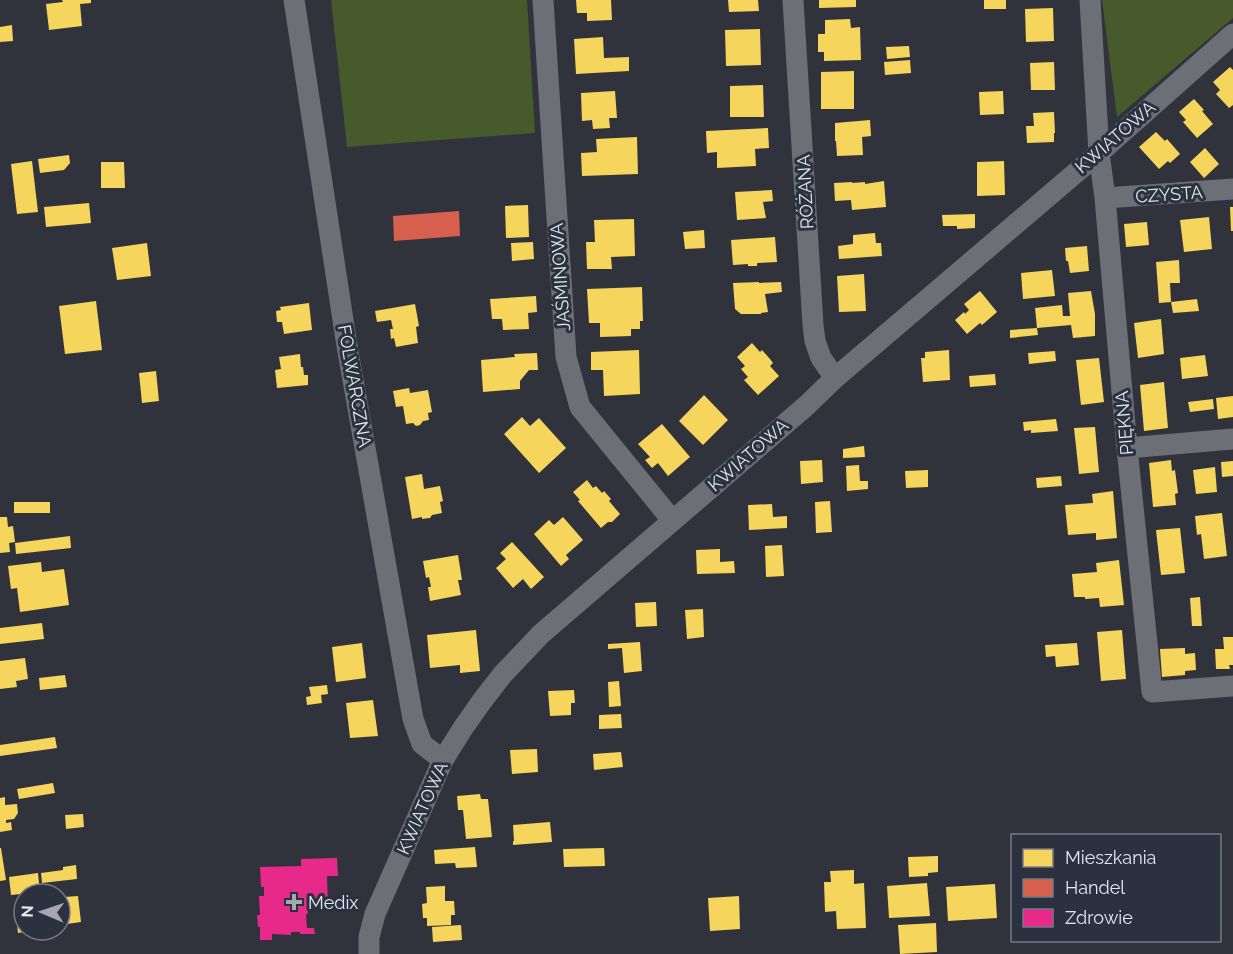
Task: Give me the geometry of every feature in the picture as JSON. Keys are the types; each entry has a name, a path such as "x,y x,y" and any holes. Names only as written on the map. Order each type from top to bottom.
{"street":[{"name":"FOLWARCZNA","path":"294,0 347,345 413,719 422,744 442,760"},
{"name":"JAŚMINOWA","path":"543,0 566,357 580,407 672,520"},
{"name":"RÓŻANA","path":"794,0 813,325 820,358 835,378"},
{"name":"PIĘKNA","path":"1090,0 1099,153 1105,198 1126,448 1152,692 1233,686"},
{"name":"KWIATOWA","path":"369,954 369,937 375,914 442,760 503,674 541,634 806,406 835,378 1099,153 1233,34"},
{"name":"CZYSTA","path":"1105,198 1233,189"},
{"path":"1126,448 1233,439"}],"green space":[{"path":"331,0 527,0 535,133 347,147"},
{"path":"1102,0 1233,0 1233,18 1117,117"}],"building: Mieszkania":[{"path":"62,0 91,0 91,3 80,4 82,26 49,30 46,4 63,2"},
{"path":"576,0 611,0 612,20 587,21 587,13 577,13"},
{"path":"728,0 758,0 759,11 729,12"},
{"path":"819,0 856,0 856,7 819,8"},
{"path":"984,0 1006,0 1006,9 984,9"},
{"path":"1053,8 1054,41 1026,42 1025,9"},
{"path":"850,19 851,28 860,27 861,60 824,61 824,52 818,52 818,34 825,34 825,20"},
{"path":"12,25 13,41 0,42 0,27"},
{"path":"760,29 761,65 726,66 725,30"},
{"path":"603,37 604,58 629,57 629,71 576,74 574,39"},
{"path":"909,46 910,57 887,59 886,47"},
{"path":"910,60 911,73 885,75 884,62"},
{"path":"1054,62 1055,90 1031,90 1030,63"},
{"path":"1230,67 1233,70 1233,105 1229,108 1216,94 1220,90 1213,82"},
{"path":"854,71 854,109 821,109 821,72"},
{"path":"763,85 764,117 730,117 730,86"},
{"path":"615,91 617,118 609,118 610,128 593,129 592,120 582,121 581,93"},
{"path":"1003,91 1004,114 980,115 979,92"},
{"path":"1194,99 1213,124 1197,138 1183,122 1186,120 1179,112"},
{"path":"1054,112 1054,142 1027,143 1026,126 1034,126 1033,113"},
{"path":"870,120 871,136 862,137 863,155 837,156 835,123"},
{"path":"768,128 769,148 755,149 756,166 717,168 717,152 707,153 706,131"},
{"path":"1156,132 1165,141 1167,139 1180,154 1159,169 1139,147"},
{"path":"637,137 638,174 582,176 581,153 597,152 596,139"},
{"path":"1205,148 1219,164 1204,178 1190,162"},
{"path":"69,155 70,163 64,170 40,173 38,159"},
{"path":"32,161 38,212 17,214 11,164"},
{"path":"1004,161 1005,195 977,196 977,162"},
{"path":"101,162 124,162 125,188 101,188"},
{"path":"884,181 886,207 852,210 851,200 835,201 834,183 865,182 865,184"},
{"path":"772,190 773,201 763,202 766,218 737,220 735,192"},
{"path":"89,203 91,223 46,227 44,207"},
{"path":"528,205 529,237 506,238 505,206"},
{"path":"1230,207 1233,207 1233,231 1231,231"},
{"path":"975,214 975,228 957,229 957,226 943,226 942,215"},
{"path":"1209,217 1212,249 1184,252 1180,220"},
{"path":"634,219 635,256 611,257 612,269 587,269 586,242 595,242 594,220"},
{"path":"1147,222 1149,245 1126,247 1124,224"},
{"path":"704,230 705,248 685,249 683,232"},
{"path":"875,233 876,243 881,243 882,256 839,259 838,246 853,244 853,235"},
{"path":"775,237 777,262 757,263 757,266 733,265 731,240"},
{"path":"533,242 534,259 512,261 511,243"},
{"path":"147,243 151,276 117,280 112,248"},
{"path":"1087,246 1089,271 1070,273 1065,248"},
{"path":"1179,260 1180,283 1170,283 1171,302 1159,303 1156,262"},
{"path":"1052,270 1055,296 1023,299 1021,273"},
{"path":"864,274 866,311 839,312 837,276"},
{"path":"781,282 782,292 765,294 768,312 741,314 735,309 733,283"},
{"path":"642,287 643,321 640,321 640,329 631,329 631,336 600,337 600,323 589,323 587,289"},
{"path":"980,291 997,312 967,334 955,320 969,310 964,304"},
{"path":"1091,291 1095,314 1095,336 1073,338 1071,325 1037,328 1035,308 1062,305 1063,316 1070,316 1068,293"},
{"path":"536,296 537,312 528,313 529,329 503,330 502,319 492,319 490,299"},
{"path":"1197,299 1199,311 1173,313 1171,302"},
{"path":"96,301 102,350 65,354 59,306"},
{"path":"309,303 312,330 284,334 282,322 277,322 276,311 281,310 280,307"},
{"path":"415,304 419,326 416,327 418,343 396,347 394,338 391,339 390,329 393,329 391,320 377,322 375,311"},
{"path":"1161,319 1164,354 1138,358 1134,323"},
{"path":"1037,328 1038,335 1010,338 1010,330"},
{"path":"752,343 770,359 773,363 770,366 779,376 758,395 744,380 748,377 741,369 745,366 737,357"},
{"path":"639,350 640,394 604,396 603,370 591,370 591,352"},
{"path":"949,350 950,380 923,382 921,358 925,358 925,352"},
{"path":"1055,351 1056,361 1029,364 1028,353"},
{"path":"537,353 538,370 529,370 520,381 520,389 483,392 481,360 515,357 514,354"},
{"path":"300,354 304,375 308,375 308,385 277,388 275,370 281,369 279,357"},
{"path":"1205,355 1208,376 1182,379 1180,358"},
{"path":"1099,358 1104,402 1081,405 1076,360"},
{"path":"156,371 159,401 142,403 139,373"},
{"path":"995,374 996,385 970,387 969,376"},
{"path":"1164,382 1168,428 1144,431 1140,385"},
{"path":"409,388 410,393 428,390 432,412 428,413 429,420 416,426 413,423 406,424 403,406 396,407 393,391"},
{"path":"704,395 728,420 703,445 679,421"},
{"path":"1233,396 1233,417 1218,419 1216,398"},
{"path":"1213,399 1214,409 1190,412 1188,402"},
{"path":"522,417 530,426 539,418 566,448 539,473 504,434"},
{"path":"1056,419 1058,431 1031,433 1031,430 1024,431 1023,422"},
{"path":"662,424 690,457 668,476 658,463 652,468 645,460 650,457 638,444"},
{"path":"1095,427 1099,472 1079,474 1074,428"},
{"path":"864,446 865,457 843,458 843,449"},
{"path":"822,460 823,482 801,484 800,461"},
{"path":"1171,460 1172,471 1175,470 1178,493 1175,494 1176,505 1153,507 1149,463"},
{"path":"1233,461 1233,476 1222,477 1221,462"},
{"path":"859,465 860,481 868,481 868,489 847,491 846,466"},
{"path":"1215,467 1217,492 1196,494 1193,470"},
{"path":"928,470 928,487 906,488 905,471"},
{"path":"422,474 424,489 440,486 443,501 440,502 442,513 432,515 430,518 412,519 405,477"},
{"path":"1061,476 1062,486 1037,488 1036,478"},
{"path":"587,480 593,488 596,486 602,493 604,491 620,514 601,528 573,492"},
{"path":"1113,491 1117,538 1096,540 1096,533 1068,535 1065,505 1093,503 1092,494"},
{"path":"830,501 832,532 816,533 815,502"},
{"path":"14,502 50,502 50,513 14,513"},
{"path":"772,504 773,517 787,516 787,528 749,530 748,505"},
{"path":"1222,513 1227,556 1204,559 1201,534 1197,535 1195,516"},
{"path":"0,517 7,517 8,527 13,526 15,542 9,543 10,552 0,553"},
{"path":"563,517 583,540 566,555 569,559 561,566 534,534 549,520 554,525"},
{"path":"1180,528 1185,573 1161,575 1156,530"},
{"path":"70,536 71,548 16,554 15,543"},
{"path":"512,542 544,577 531,589 523,579 513,588 496,568 506,559 500,553"},
{"path":"782,545 784,576 766,577 765,546"},
{"path":"720,549 720,562 734,561 735,573 697,574 696,550"},
{"path":"458,555 462,580 458,580 461,595 430,601 428,587 431,587 429,577 426,578 423,561"},
{"path":"1119,560 1124,605 1100,607 1099,598 1074,597 1072,574 1097,572 1096,563"},
{"path":"41,562 42,572 64,569 69,605 20,612 17,588 11,589 8,566"},
{"path":"1200,597 1202,626 1192,626 1190,598"},
{"path":"656,602 657,626 636,627 635,603"},
{"path":"703,609 704,637 687,639 685,610"},
{"path":"42,623 44,639 0,644 0,628"},
{"path":"476,630 480,671 460,673 460,665 430,668 427,635"},
{"path":"1122,630 1126,679 1101,681 1097,632"},
{"path":"1223,637 1233,637 1233,665 1229,665 1230,669 1216,669 1215,649 1224,649"},
{"path":"640,642 642,671 624,673 622,648 608,649 608,644"},
{"path":"362,643 366,678 336,682 332,647"},
{"path":"1077,643 1079,665 1056,667 1055,656 1046,657 1045,645"},
{"path":"1185,648 1185,654 1195,653 1196,670 1185,671 1185,675 1162,677 1160,649"},
{"path":"25,658 28,679 16,681 17,687 0,689 0,661"},
{"path":"65,675 67,687 40,690 39,678"},
{"path":"619,681 621,706 609,707 608,682"},
{"path":"327,685 328,694 321,695 322,703 307,705 306,697 311,696 309,687"},
{"path":"574,690 575,703 571,703 571,715 550,716 548,691"},
{"path":"373,700 378,736 350,738 346,703"},
{"path":"621,714 622,728 599,729 599,715"},
{"path":"55,737 57,748 0,756 0,745"},
{"path":"537,749 538,772 512,774 510,750"},
{"path":"621,752 623,767 594,770 593,754"},
{"path":"53,783 55,793 19,799 17,789"},
{"path":"480,794 481,799 488,799 492,837 466,839 463,810 458,810 457,796"},
{"path":"5,797 5,805 17,804 18,813 14,819 6,820 6,823 11,822 12,830 0,832 0,798"},
{"path":"83,814 84,827 66,829 65,815"},
{"path":"550,822 552,842 513,845 513,825"},
{"path":"475,847 477,867 456,868 455,863 435,864 434,850"},
{"path":"0,848 6,880 0,881"},
{"path":"604,848 605,866 564,867 563,849"},
{"path":"938,856 938,872 928,873 928,876 909,877 908,857"},
{"path":"76,865 77,879 42,882 41,873 63,870 63,867"},
{"path":"854,870 854,884 864,883 866,928 837,929 836,911 825,912 824,882 831,882 830,871"},
{"path":"38,873 39,882 12,882 11,895 9,877"},
{"path":"927,883 930,916 889,918 887,886"},
{"path":"995,884 997,918 948,921 946,887"},
{"path":"445,886 445,901 454,901 455,915 451,915 451,925 427,926 427,918 423,918 422,904 427,903 426,887"},
{"path":"72,896 78,896 81,922 72,923"},
{"path":"739,896 740,929 710,931 708,898"},
{"path":"936,923 937,952 900,954 898,925"},
{"path":"461,925 462,940 433,942 432,927"}],"building: Handel":[{"path":"459,211 460,236 394,241 393,216"}],"building: Zdrowie":[{"name":"Medix","path":"337,858 338,876 327,876 328,907 312,908 306,915 307,928 314,928 315,934 291,932 291,935 272,934 272,940 260,940 257,915 260,915 259,896 264,896 264,887 261,887 260,867 301,866 301,859"}],"place":[{"name":"Medix","path":"294,902"}]}
